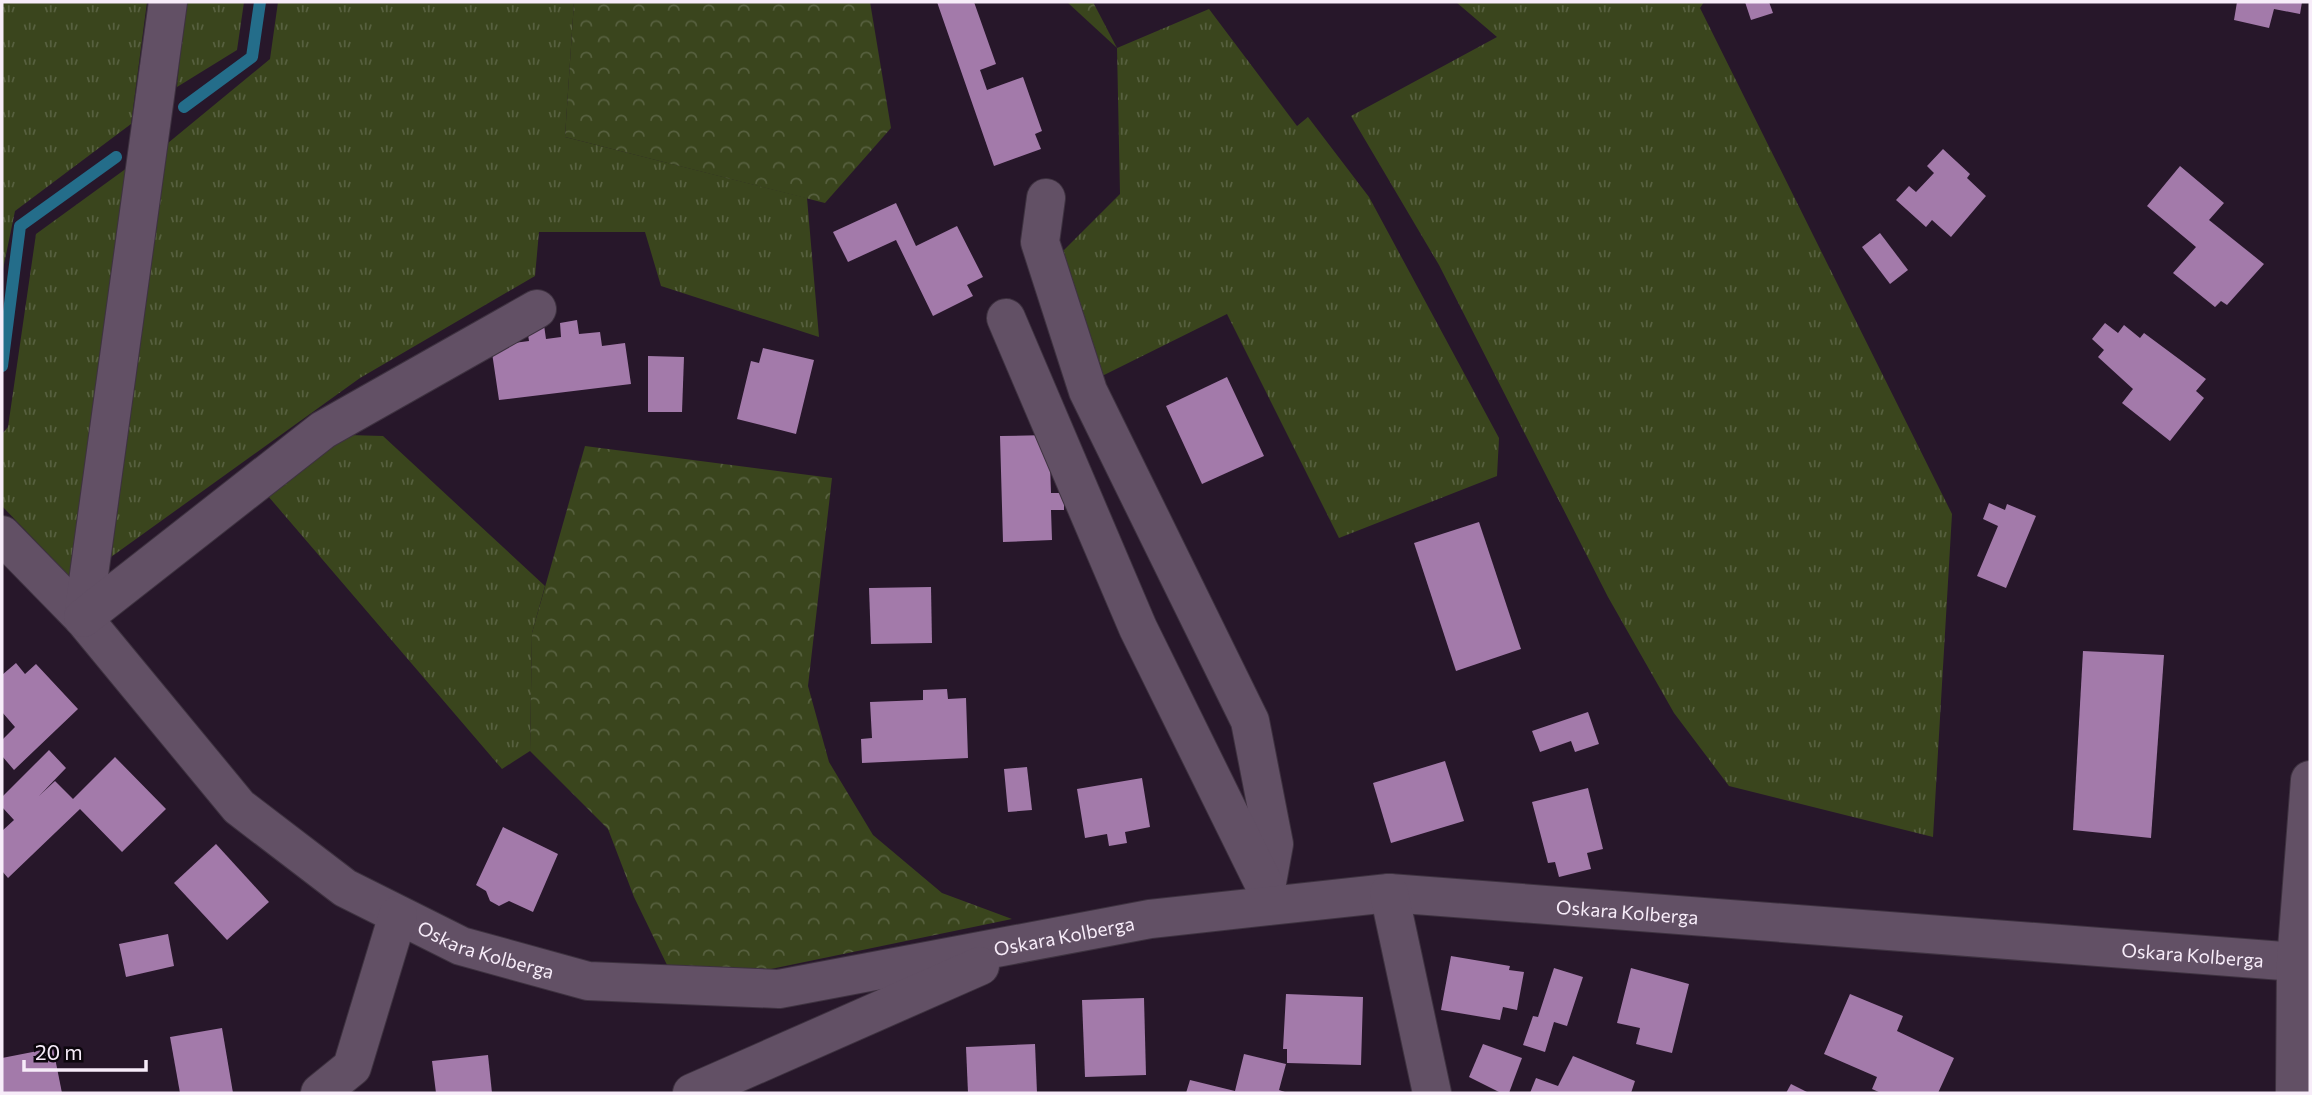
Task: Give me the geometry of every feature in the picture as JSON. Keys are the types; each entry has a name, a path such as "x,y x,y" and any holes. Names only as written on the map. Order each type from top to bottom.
{"street":[{"path":"83,618 168,2"},
{"path":"1046,198 1040,242 1088,391 1250,721 1274,844 1267,897"},
{"path":"83,618 323,430 537,309"},
{"path":"1006,318 1138,628 1267,897"},
{"name":"Oskara Kolberga","path":"2,535 83,618 239,807 345,888 461,946 588,981 779,989 1267,897 1388,893 2296,962"},
{"path":"2295,1093 2296,962 2310,780"},
{"path":"1388,893 1432,1093"},
{"path":"320,1093 352,1067 398,915"},
{"path":"692,1093 1040,940"}],"green space":[{"path":"2,2 147,2 131,124 15,211 2,274"},
{"path":"185,2 244,2 237,50 177,87"},
{"path":"278,2 574,2 565,137 807,198 819,337 661,286 645,232 539,232 535,276 360,378 111,557 168,143 270,59"},
{"path":"574,2 870,2 891,128 825,203 565,137"},
{"path":"1067,2 1093,2 1117,48"},
{"path":"1456,2 1704,2 1700,8 1952,514 1933,837 1729,786 1674,713 1608,597 1439,265 1351,116 1497,37"},
{"path":"1209,9 1297,126 1308,117 1369,197 1499,438 1497,476 1339,538 1227,314 1096,379 1059,255 1120,194 1117,48"},
{"path":"131,165 71,578 2,506 2,434 8,427 36,234"},
{"path":"348,435 383,436 545,586 532,633 530,751 502,769 268,496"},
{"path":"585,446 832,478 808,686 829,762 873,835 942,893 1012,919 766,970 668,967 634,897 608,829 530,751 532,633"}],"building":[{"path":"937,2 974,2 996,64 980,70 987,90 1023,77 1042,131 1035,134 1041,149 994,166"},
{"path":"1745,2 1769,2 1773,13 1751,20"},
{"path":"2237,2 2302,2 2300,14 2274,9 2269,28 2234,20"},
{"path":"1943,149 1970,174 1967,178 1986,196 1951,237 1932,220 1926,227 1896,200 1909,186 1916,192 1934,173 1927,166"},
{"path":"2180,166 2224,203 2209,220 2264,264 2227,305 2221,301 2215,307 2173,273 2196,247 2147,206"},
{"path":"896,203 916,246 957,226 983,277 967,285 973,296 933,316 896,240 848,262 833,232"},
{"path":"1880,233 1908,270 1890,284 1862,247"},
{"path":"577,320 579,334 600,332 602,346 625,343 631,384 499,400 491,346 529,341 527,328 544,325 546,339 561,337 560,323"},
{"path":"2105,323 2118,333 2124,325 2140,338 2144,333 2206,379 2196,391 2204,398 2170,441 2122,403 2133,389 2098,357 2104,350 2092,339"},
{"path":"763,348 814,360 796,434 737,419 751,361 759,363"},
{"path":"648,356 684,357 682,412 648,412"},
{"path":"1227,377 1264,456 1202,484 1166,406"},
{"path":"1049,435 1051,493 1064,493 1064,510 1051,510 1052,540 1003,542 1000,436"},
{"path":"1989,503 2005,510 2007,504 2036,516 2006,588 1977,576 1998,526 1983,519"},
{"path":"1479,522 1521,649 1456,671 1414,543"},
{"path":"931,587 932,643 871,644 869,588"},
{"path":"2083,651 2164,655 2151,838 2073,830"},
{"path":"16,663 25,674 36,664 78,709 14,770 2,756 2,740 15,727 2,712 2,675"},
{"path":"947,689 948,699 966,698 968,758 862,763 861,739 872,738 870,702 923,700 923,690"},
{"path":"1588,712 1599,744 1575,752 1571,741 1540,752 1532,731"},
{"path":"49,750 66,768 39,796 55,781 73,799 115,757 166,809 122,852 80,809 8,878 2,871 2,831 14,820 2,807 2,797"},
{"path":"1445,761 1464,821 1391,843 1373,783"},
{"path":"1027,767 1032,810 1008,812 1004,769"},
{"path":"1142,778 1150,827 1125,832 1127,843 1109,846 1107,834 1085,838 1077,789"},
{"path":"1588,788 1603,849 1587,853 1591,869 1559,877 1555,862 1548,863 1532,802"},
{"path":"503,827 558,854 533,912 509,901 499,906 490,901 486,891 476,885"},
{"path":"216,844 269,902 227,940 174,883"},
{"path":"168,934 174,966 126,977 119,944"},
{"path":"1451,956 1510,966 1509,970 1524,972 1517,1010 1503,1007 1500,1020 1441,1010"},
{"path":"1554,968 1583,977 1567,1026 1554,1022 1545,1052 1523,1045 1533,1016 1538,1017"},
{"path":"1631,968 1689,984 1672,1053 1636,1044 1640,1028 1617,1023"},
{"path":"1286,994 1363,997 1361,1065 1287,1063 1287,1049 1283,1049"},
{"path":"1850,994 1903,1016 1897,1031 1954,1058 1938,1093 1881,1093 1872,1089 1877,1077 1824,1054"},
{"path":"1144,998 1146,1075 1085,1077 1082,1000"},
{"path":"222,1028 233,1093 180,1093 170,1037"},
{"path":"1035,1044 1037,1093 968,1093 966,1047"},
{"path":"1483,1044 1522,1058 1509,1093 1501,1093 1469,1077"},
{"path":"53,1048 62,1093 2,1093 2,1058"},
{"path":"1244,1054 1286,1064 1279,1090 1288,1093 1186,1093 1190,1080 1235,1091"},
{"path":"488,1055 492,1093 436,1093 432,1061"},
{"path":"1573,1056 1635,1081 1631,1093 1530,1093 1536,1078 1558,1086"},
{"path":"1791,1084 1809,1093 1786,1093"}],"waterway":[{"path":"184,107 252,57 260,2"},
{"path":"2,366 20,226 116,157"}]}
